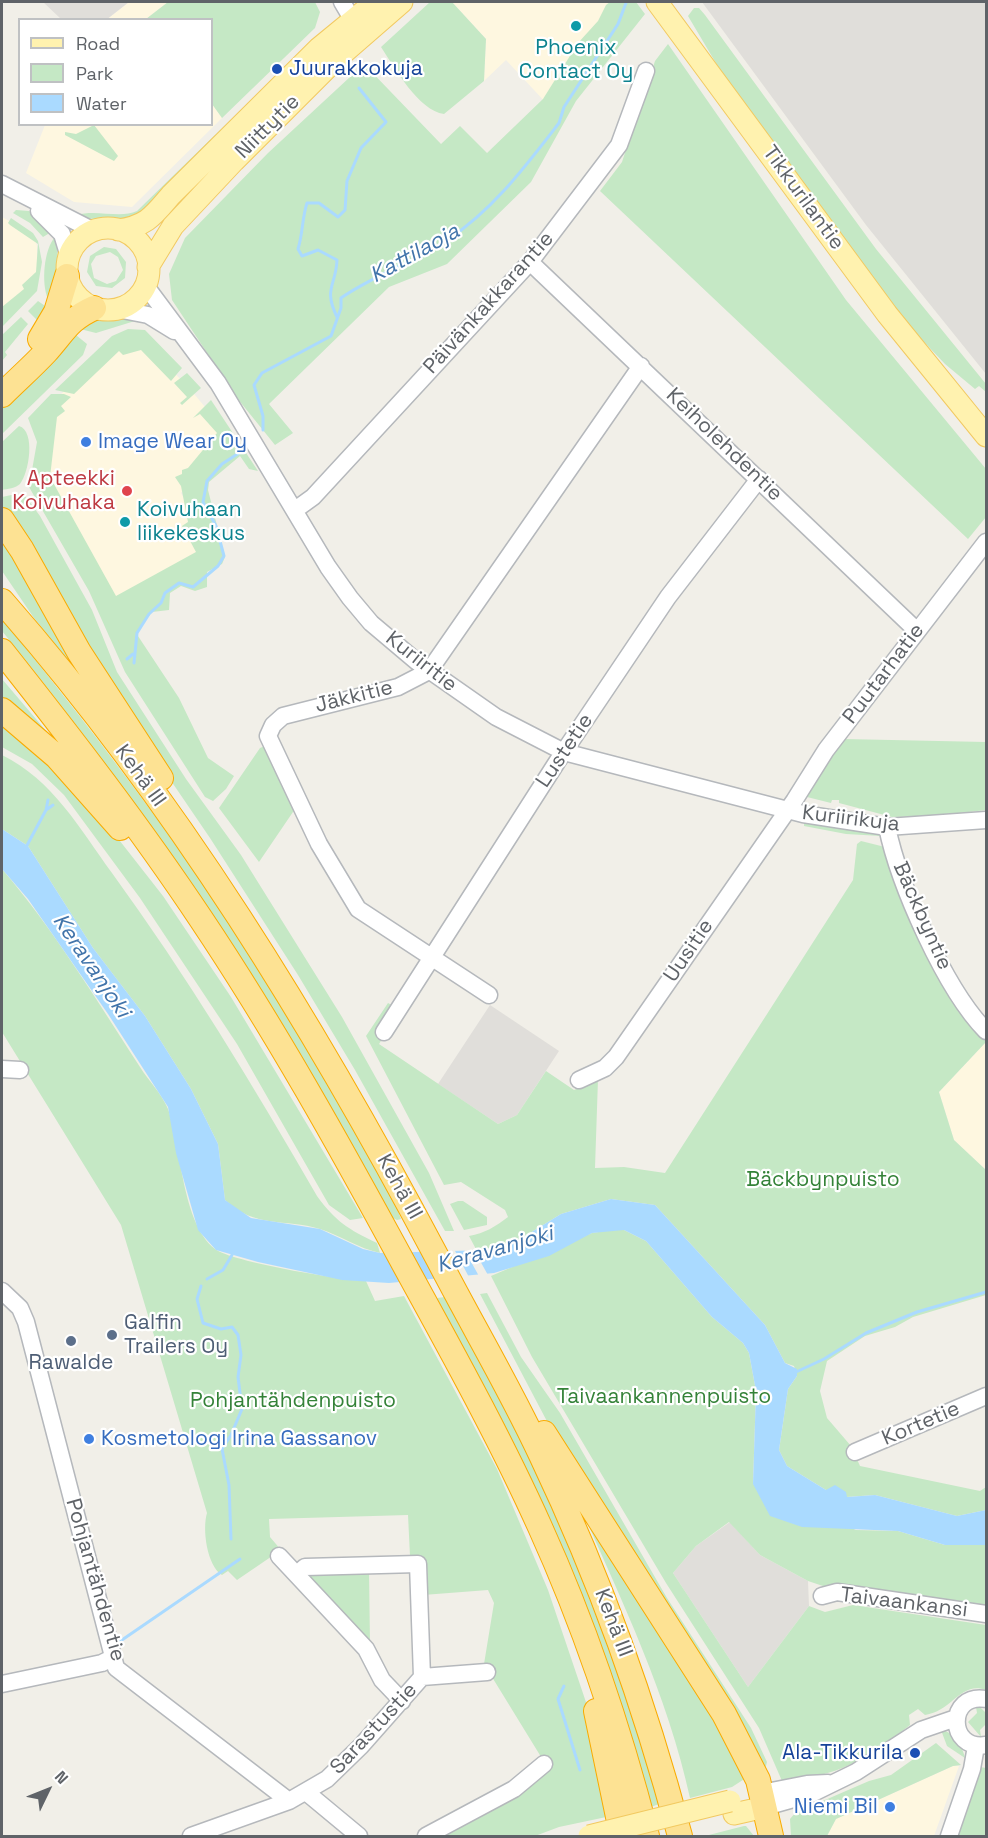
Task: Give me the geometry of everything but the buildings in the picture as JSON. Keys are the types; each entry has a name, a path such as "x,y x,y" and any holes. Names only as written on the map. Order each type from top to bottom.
{"highway":[{"path":"2,380 51,324 68,266"},
{"path":"2,395 46,352 77,315 106,308"},
{"path":"2,520 22,550 79,652 188,819 215,881"},
{"name":"Kehä III","path":"2,601 125,755 215,881 299,1012 415,1217 541,1454 621,1642 652,1732 680,1836"},
{"name":"Kehä III","path":"2,651 121,803 202,919 319,1107 380,1219 512,1466 546,1540 591,1652 617,1730 647,1836"},
{"path":"2,710 57,757 202,919"},
{"path":"487,1350 568,1468 724,1714 753,1767 771,1836"},
{"path":"591,1652 594,1702 622,1836"}],"main road":[{"name":"Niittytie","path":"118,230 137,227 153,217 171,195 352,19 375,2"},
{"name":"Niittytie","path":"147,276 173,226 333,62 352,19 402,2"},
{"name":"Tikkurilantie","path":"657,2 887,314 987,436"},
{"name":"Tikkurilantie","path":"674,2 718,83"},
{"path":"118,230 137,241 145,253 147,276 136,298 106,308 76,295 68,266 82,237 94,231 118,230"},
{"name":"Tikkurilantie","path":"887,314 940,365 987,417"},
{"path":"589,1836 763,1800"},
{"path":"647,1836 732,1807"}],"street":[{"name":"Päivänkakkarantie","path":"295,510 313,496 530,262 619,145 646,71"},
{"path":"2,184 94,231"},
{"path":"21,195 62,234 68,266"},
{"name":"Keiholehdentie","path":"530,262 916,630"},
{"name":"Kuriiritie","path":"147,276 154,300 188,340 218,383 328,567 350,598 386,636 429,671 496,717 564,752 788,810"},
{"name":"Kuriiritie","path":"106,308 148,315 188,340"},
{"name":"Jäkkitie","path":"489,995 358,909 349,898 309,825 268,736 273,725 283,716 398,687 410,683 429,671 641,366"},
{"name":"Lustetie","path":"384,1032 430,957 668,597 759,479"},
{"name":"Puutarhatie","path":"788,810 826,750 916,630 987,542"},
{"name":"Kuriirikuja","path":"788,810 887,827 987,819"},
{"name":"Uusitie","path":"579,1080 605,1068 616,1057 788,810"},
{"name":"Bäckbyntie","path":"887,827 890,843 939,964 987,1031"},
{"path":"2,1069 20,1070"},
{"name":"Pohjantähdentie","path":"2,1291 14,1301 26,1322 116,1668 289,1801"},
{"name":"Kortetie","path":"855,1452 987,1396"},
{"path":"279,1556 366,1648 382,1680 402,1701"},
{"name":"Sarastustie","path":"191,1836 289,1801 327,1779 422,1677 418,1564 305,1567 297,1574"},
{"name":"Taivaankansi","path":"822,1596 837,1592 987,1614"},
{"path":"2,1684 102,1663 112,1658"},
{"path":"422,1677 488,1672"},
{"path":"763,1800 811,1794 856,1772 921,1730 956,1718 966,1702 975,1698 987,1699"},
{"path":"949,1836 981,1746 960,1736 956,1718"},
{"path":"426,1836 514,1789 544,1764"},
{"path":"306,1792 359,1836"}],"shaded area":[{"path":"43,2 129,2 109,18 60,18"},
{"path":"129,2 168,2 147,18 109,18"},
{"path":"452,2 619,2 548,105 506,60 484,81 486,39"},
{"path":"702,2 986,2 986,374 866,225"},
{"path":"213,105 222,118 132,207 74,202 26,173 45,126 213,126"},
{"path":"2,217 24,229 35,239 37,280 2,315"},
{"path":"143,341 190,389 225,431 181,493 212,549 111,604 41,480 52,403 115,342"},
{"path":"490,1005 559,1051 517,1115 498,1124 438,1084"},
{"path":"986,1042 986,1170 954,1140 939,1092"},
{"path":"730,1522 760,1555 808,1581 809,1606 748,1687 673,1573 696,1546"},
{"path":"953,1766 959,1766 934,1836 827,1836 836,1819"}],"green space":[{"path":"168,2 315,2 320,12 315,28 222,118 213,105 213,18 147,18"},
{"path":"430,2 452,2 486,39 484,81 444,114 425,105 417,97 381,47"},
{"path":"610,2 636,2 645,14 576,101 531,182 447,264 389,287 269,404 293,433 275,445 237,398 172,300 169,274 185,238 268,153 364,64 441,144 460,126 487,153 543,99 578,43 598,21"},
{"path":"694,8 699,8 705,15 876,249 986,384 986,392 979,386 975,389 945,364 903,320 723,75 688,16"},
{"path":"668,44 846,300 986,469 986,517 968,539 600,191 622,162 655,61"},
{"path":"253,98 255,100 145,214 111,220 85,218 77,215 84,213 123,214 137,211"},
{"path":"95,126 118,156 114,161 65,135 65,132 76,134"},
{"path":"16,210 29,211 53,231 43,237 30,223 13,213"},
{"path":"11,218 33,233 38,241 42,262 37,291 2,327 2,307 24,289 22,285 36,272 38,244 10,225 8,223"},
{"path":"55,237 58,252 57,269 52,292 48,299 45,266 48,249"},
{"path":"104,247 116,249 126,262 125,278 112,288 96,286 87,272 90,256","holes":["110,252 118,257 123,270 116,281 107,284 94,278 91,264 96,256"]},
{"path":"38,301 48,308 38,321 28,311"},
{"path":"122,316 138,320 96,333 80,329 92,320"},
{"path":"21,317 28,324 5,352 7,355 2,361 2,335"},
{"path":"128,329 145,330 182,368 171,381 141,350 123,355 119,351 74,394 55,390 112,336"},
{"path":"71,331 87,344 83,355 2,434 2,407"},
{"path":"187,373 201,388 182,405 180,403 187,397 174,383"},
{"path":"51,394 64,394 71,397 61,406 65,411 57,417 50,477 116,596 196,552 182,526 188,522 181,486 175,477 188,468 217,433 200,414 193,418 211,400 258,471 249,469 240,456 209,482 208,490 225,557 222,564 207,572 207,587 195,591 181,586 170,593 169,610 152,612 136,633 179,698 208,758 234,776 226,789 213,801 205,797 125,672 89,591 29,487 37,442 28,418"},
{"path":"19,426 28,436 29,453 26,471 20,484 2,490 2,442"},
{"path":"16,494 26,497 40,516 92,610 117,672 186,779 241,855 342,1017 429,1173 454,1231 445,1231 355,1070 298,975 210,838 120,706 2,507 2,497"},
{"path":"2,529 97,696 34,618 2,571"},
{"path":"2,619 124,774 210,895 317,1066 393,1198 401,1219 391,1217 304,1063 211,914 110,771 2,631"},
{"path":"2,679 53,739 2,701"},
{"path":"2,717 73,781 163,896 231,997 363,1218 350,1220 329,1205 237,1044 140,898 64,795 32,764 2,747"},
{"path":"844,739 986,742 986,810 934,816 892,817 839,803 839,800 832,800 831,803 803,796"},
{"path":"265,746 295,809 259,862 219,808 260,748"},
{"path":"2,755 20,765 36,778 77,823 193,991 317,1196 343,1224 377,1243 380,1253 320,1229 259,1219 236,1209 225,1200 218,1144 191,1089 145,1016 93,948 28,846 2,829"},
{"path":"804,820 879,833 881,836 846,834 804,826"},
{"name":"Bäckbynpuisto","path":"861,841 885,847 911,926 913,925 986,1038 986,1042 939,1092 954,1140 986,1170 986,1295 913,1317 895,1327 865,1336 827,1361 820,1391 827,1418 851,1446 860,1466 980,1491 986,1487 986,1510 957,1516 875,1495 846,1497 826,1490 787,1466 779,1450 788,1389 797,1376 794,1366 785,1363 765,1325 655,1205 611,1199 561,1214 517,1241 477,1251 469,1236 485,1231 503,1221 508,1217 505,1210 461,1182 444,1185 366,1036 388,1003 401,1010 379,1044 498,1124 517,1115 546,1071 574,1090 598,1079 595,1168 624,1167 665,1173 853,880 857,844"},
{"name":"Pohjantähdenpuisto","path":"2,869 57,941 165,1103 173,1125 184,1183 195,1221 204,1237 215,1249 264,1265 366,1281 375,1301 404,1296 497,1469 548,1590 590,1714 611,1816 559,1827 535,1836 434,1836 546,1765 484,1664 494,1603 488,1590 423,1595 422,1556 410,1556 408,1515 269,1519 270,1537 281,1550 237,1580 228,1571 222,1575 213,1564 207,1547 205,1528 207,1513 121,1225 2,1032"},
{"path":"463,1201 487,1217 487,1225 464,1230 450,1204"},
{"name":"Taivaankannenpuisto","path":"624,1230 646,1241 712,1317 743,1343 749,1353 756,1391 753,1484 856,1530 898,1531 945,1545 986,1545 986,1609 826,1587 808,1581 760,1555 729,1522 696,1546 673,1573 748,1687 809,1606 825,1612 853,1605 986,1625 986,1690 977,1688 969,1690 943,1708 925,1715 918,1709 909,1715 910,1725 880,1748 851,1764 820,1775 782,1781 759,1728 666,1583 532,1357 491,1276 592,1233"},
{"path":"487,1293 521,1357 560,1413 667,1598 751,1728 767,1762 765,1770 560,1446 480,1294"},
{"path":"445,1297 510,1419 567,1544 617,1673 659,1804 651,1807 612,1679 565,1553 520,1456 437,1298"},
{"path":"579,1504 749,1776 732,1787 690,1798 681,1760 656,1685 627,1612"},
{"path":"369,1570 370,1644 309,1576 312,1573"},
{"path":"976,1707 980,1707 986,1713 986,1724 980,1730 981,1737 968,1722 977,1713"},
{"path":"941,1730 950,1733 957,1740 965,1758 947,1746"},
{"path":"936,1743 961,1765 953,1766 836,1819 827,1836 791,1836 790,1819 795,1813 869,1781 891,1775"},
{"path":"980,1767 986,1768 986,1836 953,1836"},
{"path":"744,1826 754,1836 705,1836"}],"water":[{"name":"Keravanjoki","path":"2,829 28,846 93,948 145,1016 191,1089 218,1144 225,1200 251,1218 320,1229 363,1249 380,1253 488,1250 517,1241 561,1214 611,1199 655,1205 765,1325 785,1363 797,1369 797,1376 788,1389 779,1450 787,1466 826,1490 835,1485 846,1492 847,1497 875,1495 957,1516 986,1510 986,1545 945,1545 898,1531 802,1527 770,1516 753,1484 756,1391 749,1353 743,1343 712,1317 646,1241 624,1230 592,1233 549,1256 494,1273 389,1283 342,1280 258,1262 216,1250 198,1230 176,1153 168,1107 108,1014 28,899 2,869"}],"pier":[{"path":"473,1248 489,1277 480,1278 464,1249"},
{"path":"420,1249 454,1249 470,1279 437,1282"}],"waterway":[{"name":"Kattilaoja","path":"263,430 263,416 254,385 262,373 331,336 341,308 341,298 446,241 479,216 493,202 559,123 564,107 618,24 626,3"},
{"path":"337,317 331,300 331,287 337,260 318,250 302,256 298,249 307,203 319,203 338,217 345,210 347,181 361,148 386,122 359,88"},
{"name":"Kattilaoja","path":"134,663 137,633 149,614 161,603 165,593 179,583 193,587 218,566 224,556 216,526 203,502 207,481 222,464 242,451"},
{"name":"Kattilaoja","path":"127,659 133,654"},
{"name":"Kattilaoja","path":"46,810 48,800"},
{"name":"Kattilaoja","path":"25,849 46,810 53,805"},
{"path":"207,1279 223,1270 232,1255"},
{"path":"201,1286 197,1299 203,1323 221,1329 232,1327 238,1335 241,1355 238,1377 242,1409 222,1449 229,1485 231,1539"},
{"path":"796,1372 824,1359 866,1333 917,1312 986,1292"},
{"path":"119,1642 240,1559"},
{"path":"564,1686 558,1699 580,1770"}],"place":[{"name":"Phoenix Contact Oy","path":"576,26"},
{"name":"Juurakkokuja","path":"277,69"},
{"name":"Image Wear Oy","path":"86,442"},
{"name":"Apteekki Koivuhaka","path":"127,491"},
{"name":"Koivuhaan liikekeskus","path":"125,522"},
{"name":"Galfin Trailers Oy","path":"112,1335"},
{"name":"Rawalde","path":"71,1341"},
{"name":"Kosmetologi Irina Gassanov","path":"89,1439"},
{"name":"Ala-Tikkurila","path":"915,1753"},
{"name":"Niemi Bil","path":"890,1807"}]}
